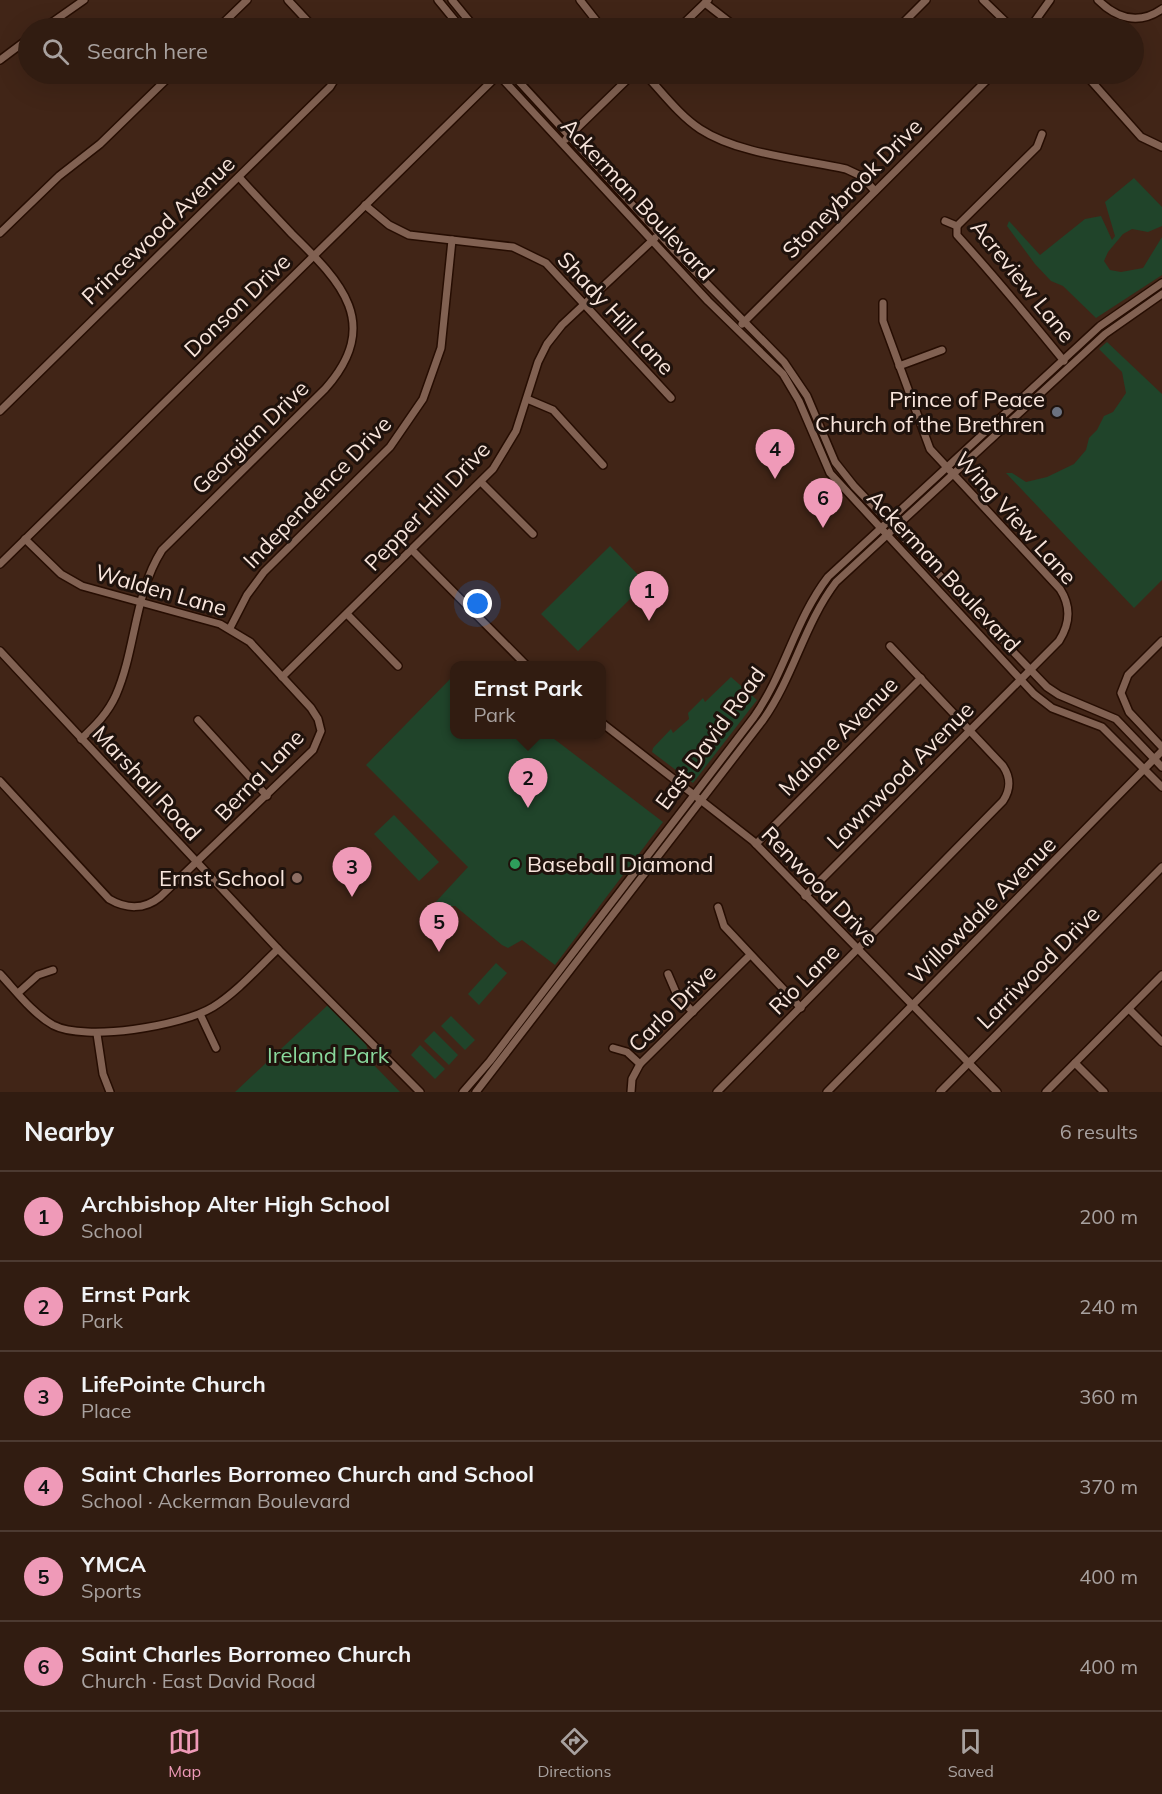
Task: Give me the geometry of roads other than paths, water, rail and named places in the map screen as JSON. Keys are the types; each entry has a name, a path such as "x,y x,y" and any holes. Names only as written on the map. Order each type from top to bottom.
{"street":[{"path":"58,18 84,0"},
{"path":"228,18 247,0"},
{"path":"288,0 305,18"},
{"path":"438,0 453,18"},
{"path":"452,0 467,18"},
{"path":"580,0 594,18"},
{"path":"908,18 926,0"},
{"path":"983,0 1002,18"},
{"path":"1037,18 1050,0"},
{"path":"1098,0 1115,14 1129,18"},
{"path":"689,18 706,1 726,18"},
{"path":"1137,18 1151,15 1162,9"},
{"path":"0,60 18,46"},
{"path":"0,233 52,183 100,144 162,84"},
{"name":"Princewood Avenue","path":"0,411 332,84"},
{"name":"Donson Drive","path":"0,564 489,84"},
{"name":"Ackerman Boulevard","path":"508,84 652,240 783,374 798,401 825,465 886,535 1020,680 1052,708 1102,727 1162,787"},
{"name":"Ackerman Boulevard","path":"521,84 568,137 796,378 823,430 835,462 887,521 896,527 1030,669 1059,695 1116,719 1162,767"},
{"path":"561,144 623,84"},
{"path":"654,84 680,113 713,137 738,146 846,169 861,176 875,191"},
{"name":"Stoneybrook Drive","path":"737,329 983,84"},
{"path":"1094,84 1141,136 1162,147"},
{"path":"957,226 1037,147 1042,134"},
{"name":"Georgian Drive","path":"81,738 104,716 116,696 150,571 170,540 325,388 341,368 350,346 351,313 340,285 239,177"},
{"name":"Shady Hill Lane","path":"365,205 398,231 420,237 498,244 530,253 555,271 671,398"},
{"name":"Acreview Lane","path":"945,221 957,226 957,235 1016,300 1042,337 1063,359 1068,368"},
{"name":"Pepper Hill Drive","path":"282,677 481,482 509,445 538,362 547,344 586,303 659,234"},
{"name":"Independence Drive","path":"230,628 247,595 264,573 390,447 413,416 429,385 441,348 452,240"},
{"name":"East David Road","path":"463,1092 490,1061 769,694 781,672 798,624 816,593 846,559 1063,359 1116,313 1162,283"},
{"name":"East David Road","path":"476,1092 599,935 774,703 808,625 836,582 1099,340 1162,294"},
{"name":"Wing View Lane","path":"883,303 883,321 926,440 952,475 1064,595 1068,619 1064,633 1020,680"},
{"path":"1063,359 1076,356 1099,340"},
{"path":"899,366 942,350"},
{"path":"526,399 553,410 603,465"},
{"path":"481,482 534,534"},
{"name":"Walden Lane","path":"25,539 72,581 95,592 230,628 250,642 314,712 320,726 320,737"},
{"path":"412,550 519,661"},
{"path":"347,614 398,666"},
{"path":"1162,641 1128,675 1122,687 1122,700 1129,712 1162,749"},
{"path":"890,646 970,730"},
{"name":"Marshall Road","path":"0,651 278,949 420,1092"},
{"name":"Malone Avenue","path":"756,844 921,678"},
{"name":"Lawnwood Avenue","path":"805,896 1020,680"},
{"path":"198,720 267,796"},
{"name":"Renwood Drive","path":"606,726 756,844 997,1092"},
{"name":"Rio Lane","path":"717,1092 1003,801 1010,783 1003,766 970,730"},
{"name":"Berna Lane","path":"0,781 116,902 133,907 149,904 197,863 313,750 320,737"},
{"name":"Willowdale Avenue","path":"826,1092 1146,770 1162,749"},
{"name":"Larriwood Drive","path":"940,1092 1162,867"},
{"path":"718,907 724,926 801,1008"},
{"path":"591,929 599,935"},
{"path":"0,974 36,1012 54,1025 73,1032 97,1034 182,1020 200,1014 223,1000 278,949"},
{"name":"Carlo Drive","path":"631,1092 632,1079 640,1065 750,955"},
{"path":"18,993 38,975 53,970"},
{"path":"668,974 677,995 693,1012"},
{"path":"1046,1092 1162,975"},
{"path":"1129,1009 1162,1042"},
{"path":"200,1014 216,1048"},
{"path":"97,1034 103,1074 110,1092"},
{"path":"613,1048 627,1052 640,1065"},
{"path":"1075,1063 1104,1092"}],"place":[{"name":"Prince of Peace Church of the Brethren","path":"1057,412"},
{"name":"Saint Charles Borromeo Church and School","path":"775,479"},
{"name":"Saint Charles Borromeo Church","path":"823,528"},
{"name":"Archbishop Alter High School","path":"649,621"},
{"name":"Ernst Park","path":"528,808"},
{"name":"Baseball Diamond","path":"515,864"},
{"name":"Ernst School","path":"297,878"},
{"name":"LifePointe Church","path":"352,897"},
{"name":"YMCA","path":"439,952"}],"park label":[{"name":"Ireland Park","path":"328,1055"}]}
